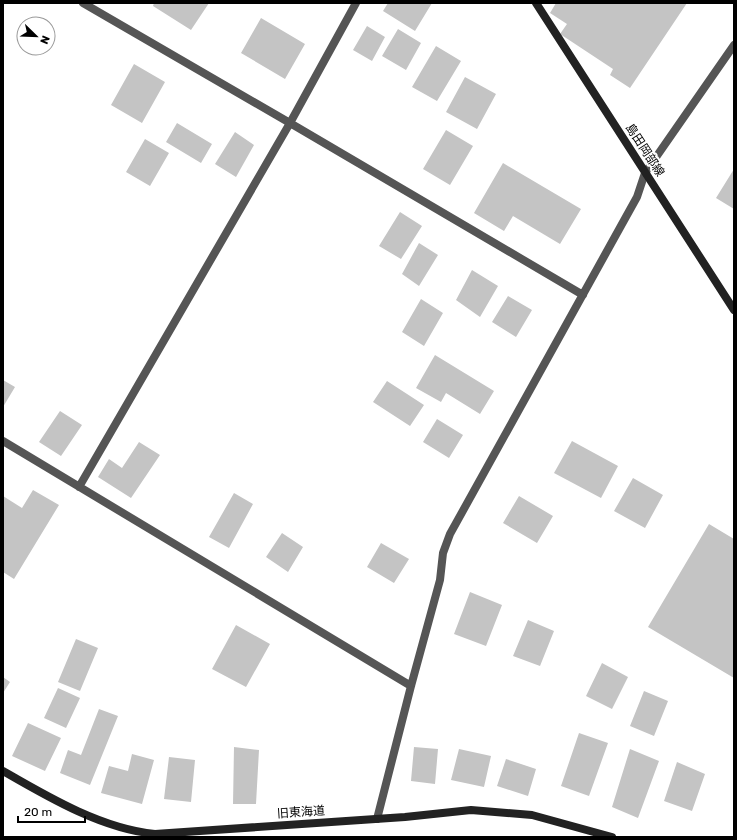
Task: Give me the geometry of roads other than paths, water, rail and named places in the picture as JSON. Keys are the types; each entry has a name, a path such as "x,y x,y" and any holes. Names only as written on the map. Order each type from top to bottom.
{"main road":[{"name":"島田岡部線","path":"536,3 734,310"},
{"name":"旧東海道","path":"3,771 63,804 89,816 144,834 405,817 471,810 532,815 612,837"}],"street":[{"path":"83,3 583,295"},
{"path":"79,487 290,123 356,3"},
{"path":"377,819 440,580 443,553 450,534 637,197 645,173 734,45"},
{"path":"3,441 411,686"}]}
